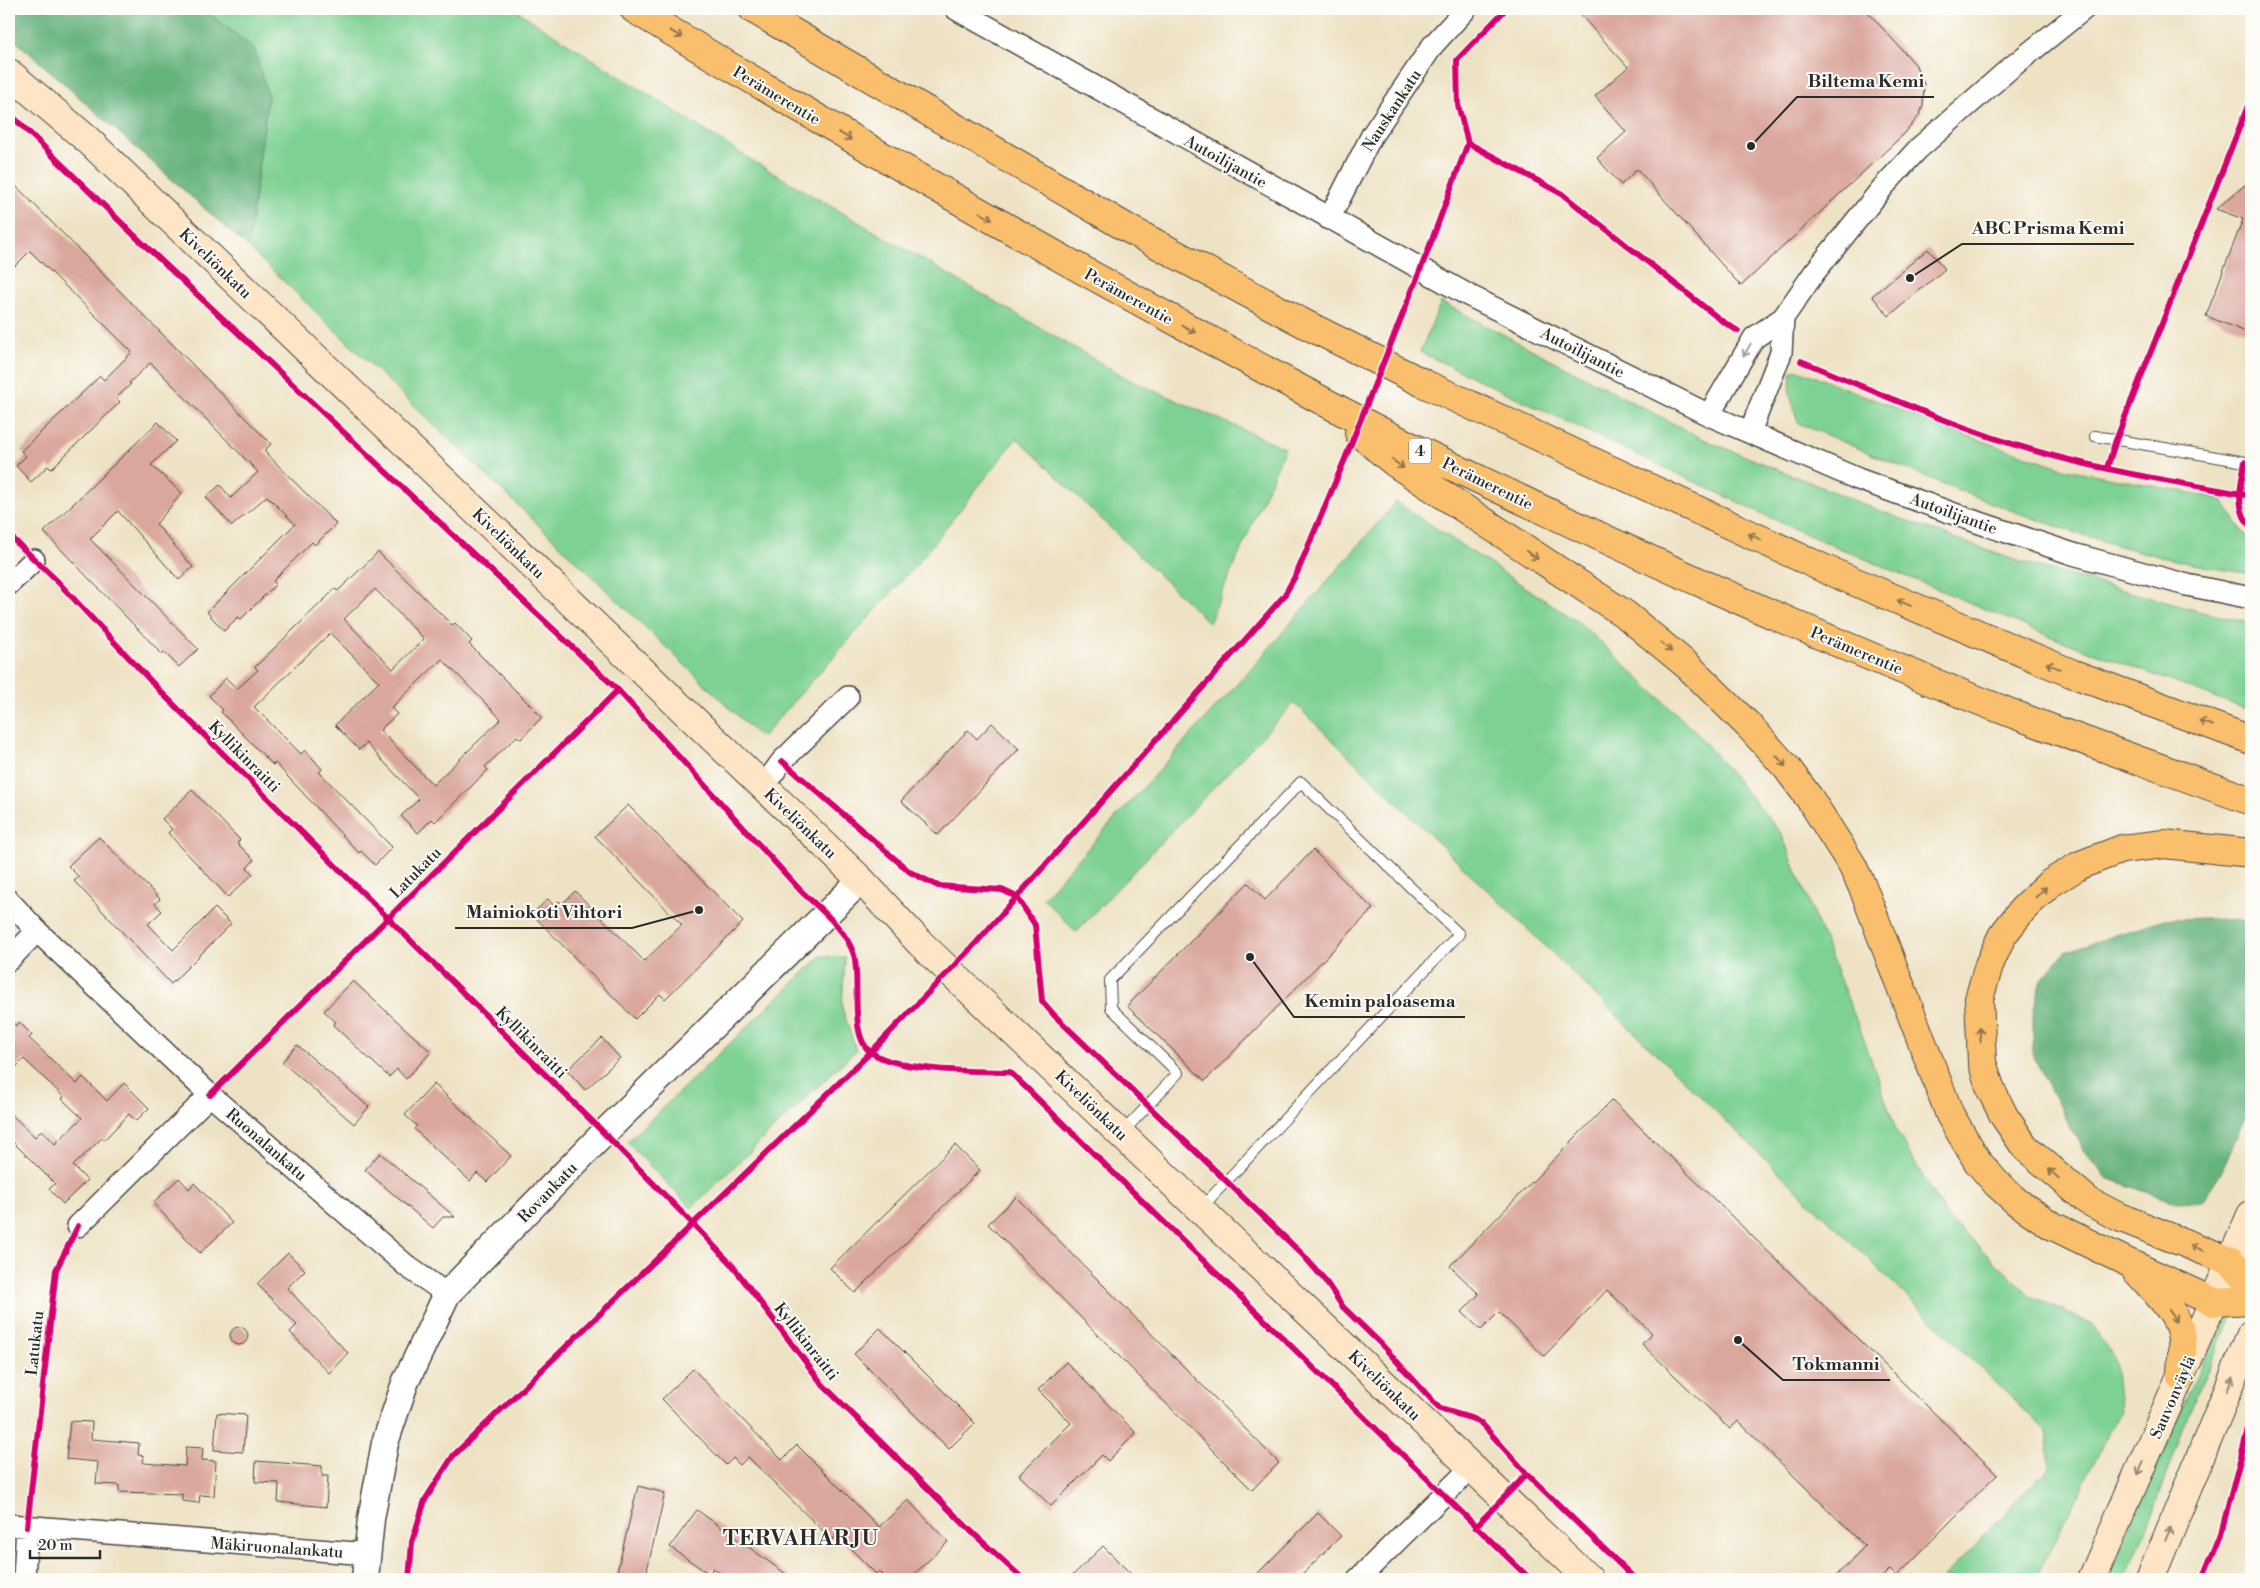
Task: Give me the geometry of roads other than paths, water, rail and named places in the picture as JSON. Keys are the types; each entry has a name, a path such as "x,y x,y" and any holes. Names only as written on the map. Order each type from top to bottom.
{"highway":[{"name":"Perämerentie","path":"634,9 849,138 1086,273 1319,400 1406,444 1641,556 1858,652 2021,717 2251,801"},
{"path":"753,9 1127,228 1305,324 1425,384 1827,570 2071,673 2251,740"},
{"path":"1319,400 1395,462 1626,615 1689,667 1770,748 1810,799 1852,865 1908,1001 1950,1115 1978,1162 1997,1184 2034,1215 2051,1225 2214,1302 2251,1300"},
{"path":"2251,853 2164,844 2122,849 2080,865 2049,884 2023,909 2002,936 1989,965 1979,999 1982,1062 1991,1090 2004,1116 2026,1147 2088,1202 2119,1217 2230,1261 2251,1284"},
{"path":"2131,1264 2175,1317 2180,1327 2182,1336 2181,1377"}],"main road":[{"name":"Kiveliönkatu","path":"9,73 89,141 861,880 920,942 1589,1579"},
{"name":"Sauvonväylä","path":"2092,1579 2251,1215"},
{"path":"2150,1579 2251,1334"}],"street":[{"name":"Nauskankatu","path":"1329,219 1372,136 1433,45 1466,9"},
{"path":"1709,415 1754,338 1783,318 1820,265 1884,186 1918,149 2008,70 2084,9"},
{"name":"Autoilijantie","path":"969,12 1329,219 1468,295 1709,415 1858,479 2001,530 2073,554 2187,585 2251,598"},
{"path":"1750,432 1781,353 1783,318"},
{"path":"9,584 34,560"},
{"path":"763,787 782,761 848,697"},
{"name":"Rovankatu","path":"365,1579 371,1519 385,1443 405,1383 447,1294 604,1133 861,880"},
{"name":"Ruonalankatu","path":"9,901 37,931 210,1094 408,1267 447,1294"},
{"path":"9,960 37,931"},
{"path":"78,1226 210,1094"},
{"path":"1358,1579 1471,1468"},
{"path":"18,1526 24,1579"},
{"name":"Mäkiruonalankatu","path":"18,1526 367,1554"}],"lane":[{"path":"2095,436 2251,463"},
{"path":"1122,1134 1178,1073 1111,1008 1110,980 1301,782 1459,934 1200,1208"}],"place":[{"name":"Biltema Kemi","path":"1751,146"},
{"name":"ABC Prisma Kemi","path":"1910,278"},
{"name":"Mainiokoti Vihtori","path":"699,910"},
{"name":"Kemin paloasema","path":"1250,957"},
{"name":"Tokmanni","path":"1738,1340"}],"district":[{"name":"TERVAHARJU","path":"801,1538"}]}
